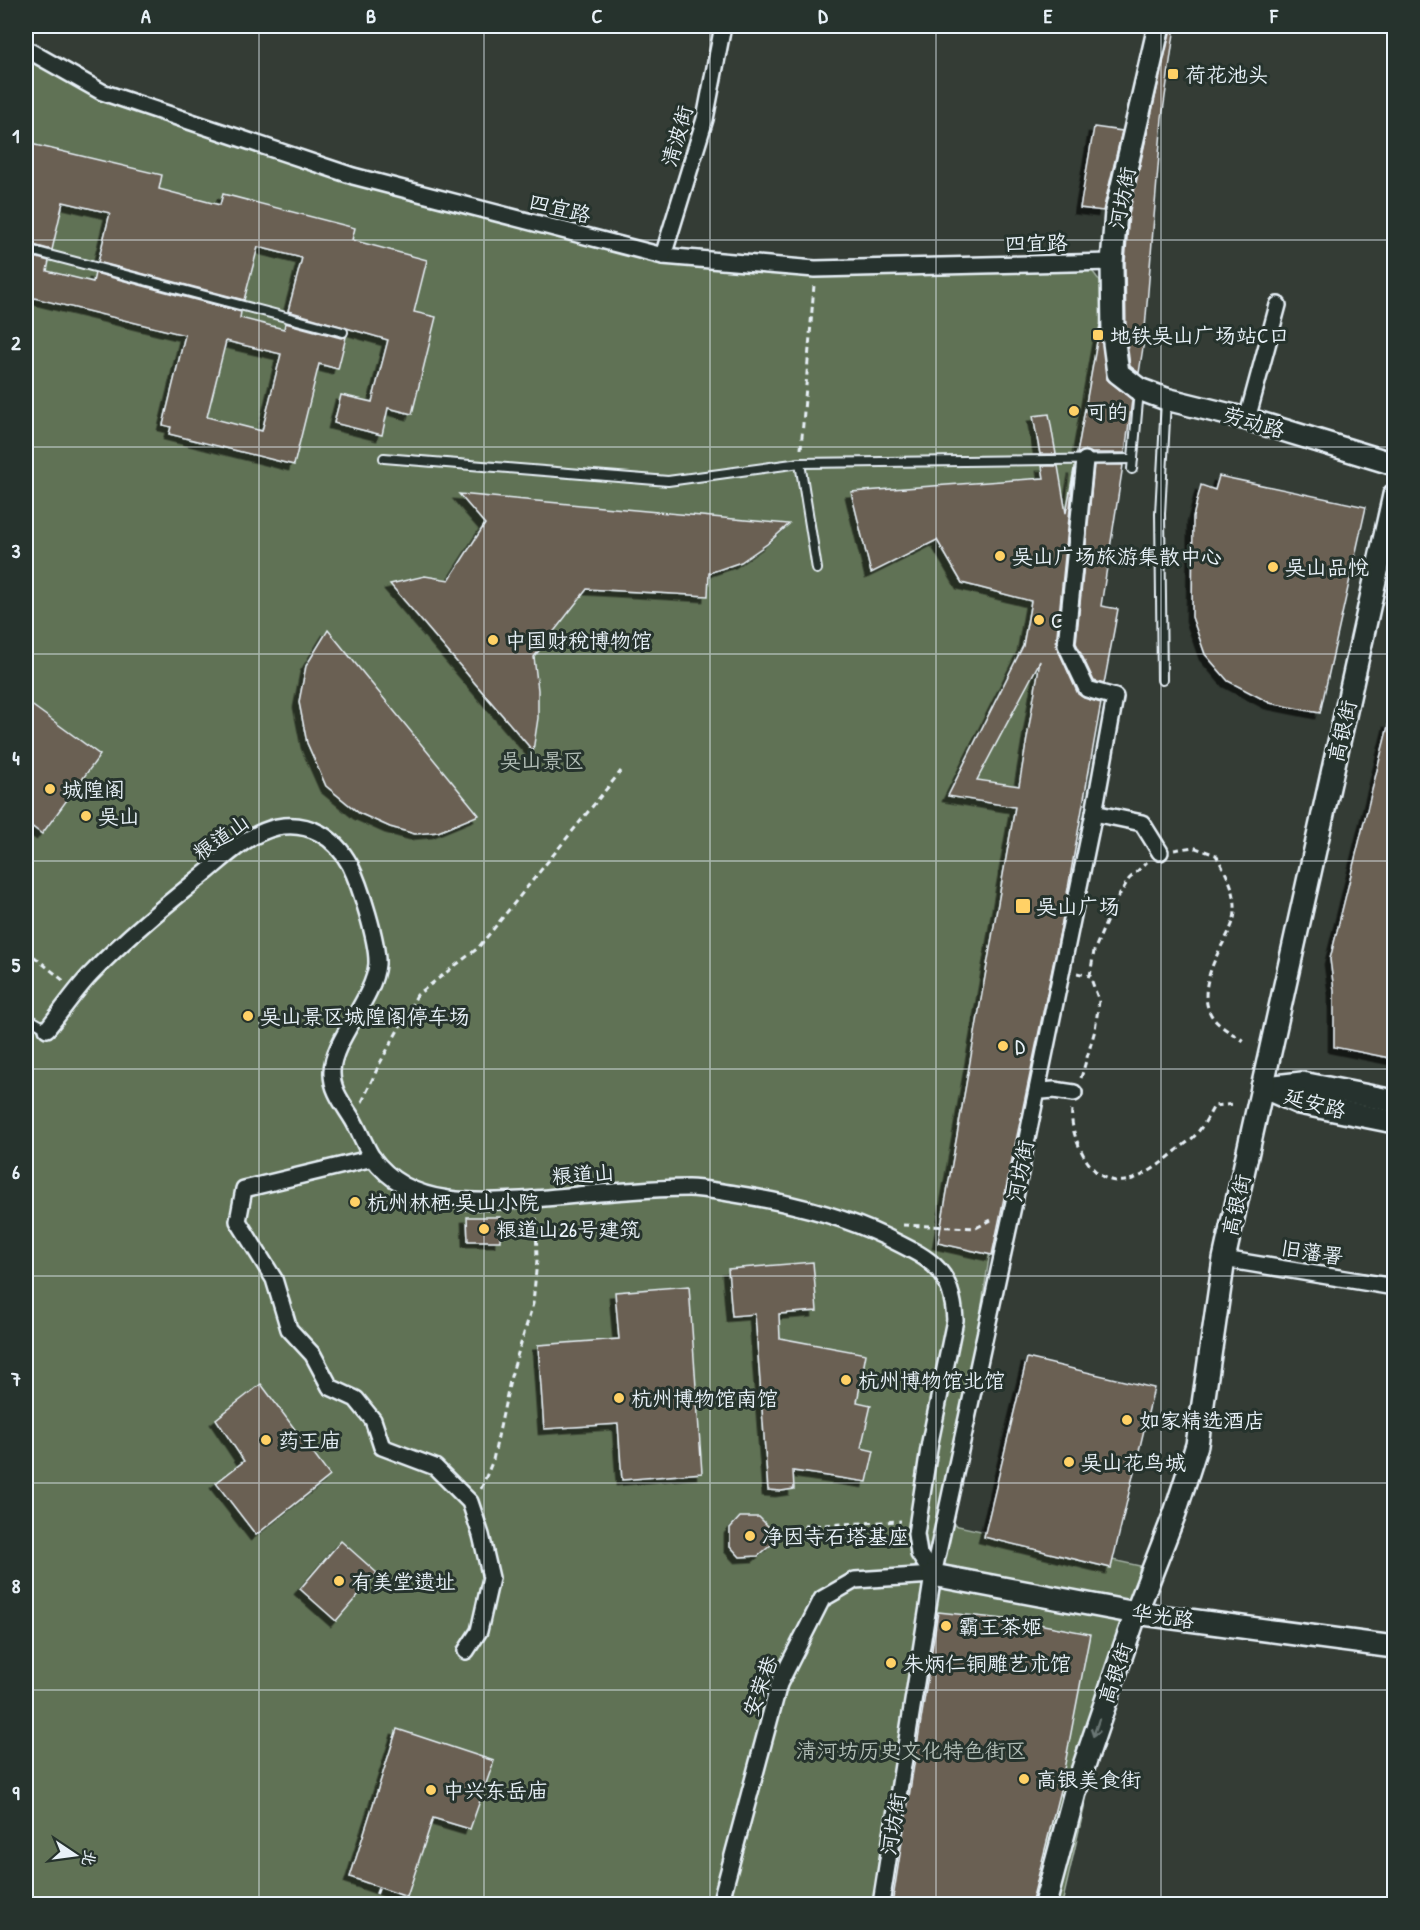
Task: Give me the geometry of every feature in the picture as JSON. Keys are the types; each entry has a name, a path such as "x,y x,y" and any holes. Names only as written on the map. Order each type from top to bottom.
{"street":[{"name":"清波街","path":"663,256 705,119 723,26"},
{"name":"河坊街","path":"1118,373 1113,335 1112,262 1116,213 1159,26"},
{"name":"四宜路","path":"27,55 102,92 353,176 663,256 815,269 1112,262"},
{"path":"1247,419 1278,305"},
{"name":"劳动路","path":"1118,373 1139,388 1166,399 1247,419 1395,464"},
{"name":"河坊街","path":"881,1905 933,1575 1014,1202 1094,813 1115,697 1087,689 1066,645 1085,459"},
{"name":"高银街","path":"1045,1905 1075,1792 1136,1613 1175,1513 1197,1445 1224,1259 1395,495"},
{"path":"1094,813 1142,823 1160,852"},
{"name":"粮道山","path":"47,1029 88,977 160,909 256,835 279,827 302,828 324,834 342,849 354,874 372,932 377,963 369,990 338,1049 332,1070 337,1095 373,1158 399,1183 424,1194 468,1200 691,1188 784,1202 825,1212 864,1226 919,1254 936,1266 949,1282 954,1301 955,1320 930,1442 916,1534 919,1554 933,1575"},
{"name":"延安路","path":"1262,1087 1302,1083 1395,1101"},
{"name":"延安路","path":"1262,1087 1299,1103 1395,1122"},
{"path":"1042,1091 1054,1090 1074,1094"},
{"path":"373,1158 244,1189 238,1221 274,1279 289,1329 313,1354 330,1387 356,1399 373,1420 382,1447 435,1467 470,1502 481,1535 491,1578 479,1631 466,1651"},
{"name":"旧藩署","path":"1224,1259 1395,1287"},
{"name":"华光路","path":"933,1575 1136,1613 1395,1647"},
{"name":"安荣巷","path":"721,1903 779,1684 822,1599 855,1580 933,1575"},
{"path":"721,1903 743,1905"}],"lane":[{"path":"26,249 343,332"},
{"path":"1132,469 1139,388"},
{"path":"1162,680 1160,514 1166,399"},
{"path":"384,458 668,481 800,463 1133,459"},
{"path":"800,463 817,569"},
{"path":"26,1017 47,1029"}],"path":[{"path":"800,463 815,269"},
{"path":"353,1120 379,1065 417,995 478,948 621,771"},
{"path":"1236,1104 1214,1106 1197,1134 1154,1170 1132,1180 1113,1182 1092,1169 1083,1155 1071,1121 1074,1094 1085,1067 1095,1030 1099,1000 1090,976 1094,951 1113,906 1130,879 1160,852 1193,847 1216,855 1233,887 1235,913 1212,963 1207,982 1208,1007 1214,1020 1244,1041"},
{"path":"26,950 77,992"},
{"path":"472,1510 493,1460 511,1376 533,1304 537,1260 536,1198"},
{"path":"899,1225 976,1228 994,1218"},
{"path":"804,1526 918,1520"},
{"path":"373,1905 379,1887"}],"green space":[{"name":"吴山景区","path":"26,54 188,126 745,270 1084,260 1102,284 1091,580 949,1524 1140,1566 1062,1904 26,1904"}],"building":[{"path":"1171,26 1175,26 1162,118 1144,341 1139,373 1130,366 1126,334 1125,262 1129,214"},
{"path":"1094,127 1122,131 1103,211 1080,208"},
{"path":"31,144 162,175 159,189 220,205 223,194 355,228 352,240 427,260 414,312 436,317 412,414 388,408 382,435 334,423 341,395 372,402 388,340 288,311 302,258 258,247 244,300 98,262 110,213 63,202 52,250 26,243 26,167"},
{"path":"26,255 49,261 47,271 93,282 95,273 241,312 240,318 284,329 285,323 341,338 346,337 338,369 319,364 294,465 169,434 171,427 163,425 185,335 26,296","holes":["226,341 281,354 262,431 207,417"]},
{"path":"1100,325 1107,379 1132,400 1125,453 1092,453 1085,450 1077,454"},
{"path":"1049,414 1056,454 1040,454 1033,416"},
{"path":"1094,465 1123,465 1101,606 1118,609 1104,684 1094,681 1076,643"},
{"path":"1042,466 1058,466 1066,513 1074,469 1056,645 1078,694 1101,703 1062,922 992,1255 938,1243 1015,807 948,796 1023,646 1031,601 962,583 937,540 871,573 851,492 1044,478","holes":["1040,661 1019,786 977,780"]},
{"name":"吴山品悦","path":"1219,476 1366,507 1320,713 1270,703 1228,681 1205,654 1192,617 1193,517 1201,485 1215,490"},
{"name":"中国财税博物馆","path":"459,494 789,524 767,544 741,562 709,573 708,596 587,589 534,657 538,690 538,718 533,751 390,584 425,576 449,580 485,524"},
{"path":"328,630 479,815 438,832 415,834 390,827 359,813 326,786 307,743 299,702 306,666"},
{"name":"城隍阁","path":"26,701 100,755 42,834 26,822"},
{"path":"1389,722 1395,723 1395,1059 1334,1047 1334,990 1330,959"},
{"name":"粮道山26号建筑","path":"467,1217 500,1217 500,1241 468,1241"},
{"name":"杭州博物馆北馆","path":"813,1262 817,1311 779,1314 780,1338 866,1354 857,1402 871,1405 861,1448 874,1451 867,1482 793,1471 794,1489 768,1490 755,1314 732,1316 728,1269"},
{"name":"杭州博物馆南馆","path":"689,1286 702,1473 622,1480 618,1424 544,1429 538,1345 619,1339 615,1292"},
{"name":"吴山花鸟城","path":"1027,1358 1154,1388 1111,1568 984,1537"},
{"name":"药王庙","path":"261,1384 330,1476 256,1535 216,1483 244,1461 216,1419"},
{"name":"净因寺石塔基座","path":"740,1517 759,1517 770,1528 772,1544 758,1556 740,1557 730,1546 730,1528"},
{"name":"有美堂遗址","path":"341,1541 377,1573 336,1621 300,1589"},
{"path":"938,1612 1023,1621 1090,1634 1060,1790 1031,1905 892,1905"},
{"name":"中兴东岳庙","path":"397,1729 494,1761 470,1829 433,1818 407,1897 350,1877"}],"place":[{"name":"荷花池头","path":"1173,74"},
{"name":"地铁吴山广场站C口","path":"1098,335"},
{"name":"可的","path":"1074,411"},
{"name":"吴山广场旅游集散中心","path":"1000,556"},
{"name":"吴山品悦","path":"1273,567"},
{"name":"C","path":"1039,620"},
{"name":"中国财税博物馆","path":"493,640"},
{"name":"城隍阁","path":"50,789"},
{"name":"吴山","path":"86,816"},
{"name":"吴山广场","path":"1023,906"},
{"name":"吴山景区城隍阁停车场","path":"248,1016"},
{"name":"D","path":"1003,1046"},
{"name":"杭州林栖·吴山小院","path":"355,1202"},
{"name":"粮道山26号建筑","path":"484,1229"},
{"name":"杭州博物馆北馆","path":"846,1380"},
{"name":"杭州博物馆南馆","path":"619,1398"},
{"name":"如家精选酒店","path":"1127,1420"},
{"name":"药王庙","path":"266,1440"},
{"name":"吴山花鸟城","path":"1069,1462"},
{"name":"净因寺石塔基座","path":"750,1536"},
{"name":"有美堂遗址","path":"339,1581"},
{"name":"霸王茶姬","path":"946,1626"},
{"name":"朱炳仁铜雕艺术馆","path":"891,1663"},
{"name":"高银美食街","path":"1024,1779"},
{"name":"中兴东岳庙","path":"431,1790"}],"park label":[{"name":"清河坊历史文化特色街区","path":"911,1750"}]}
